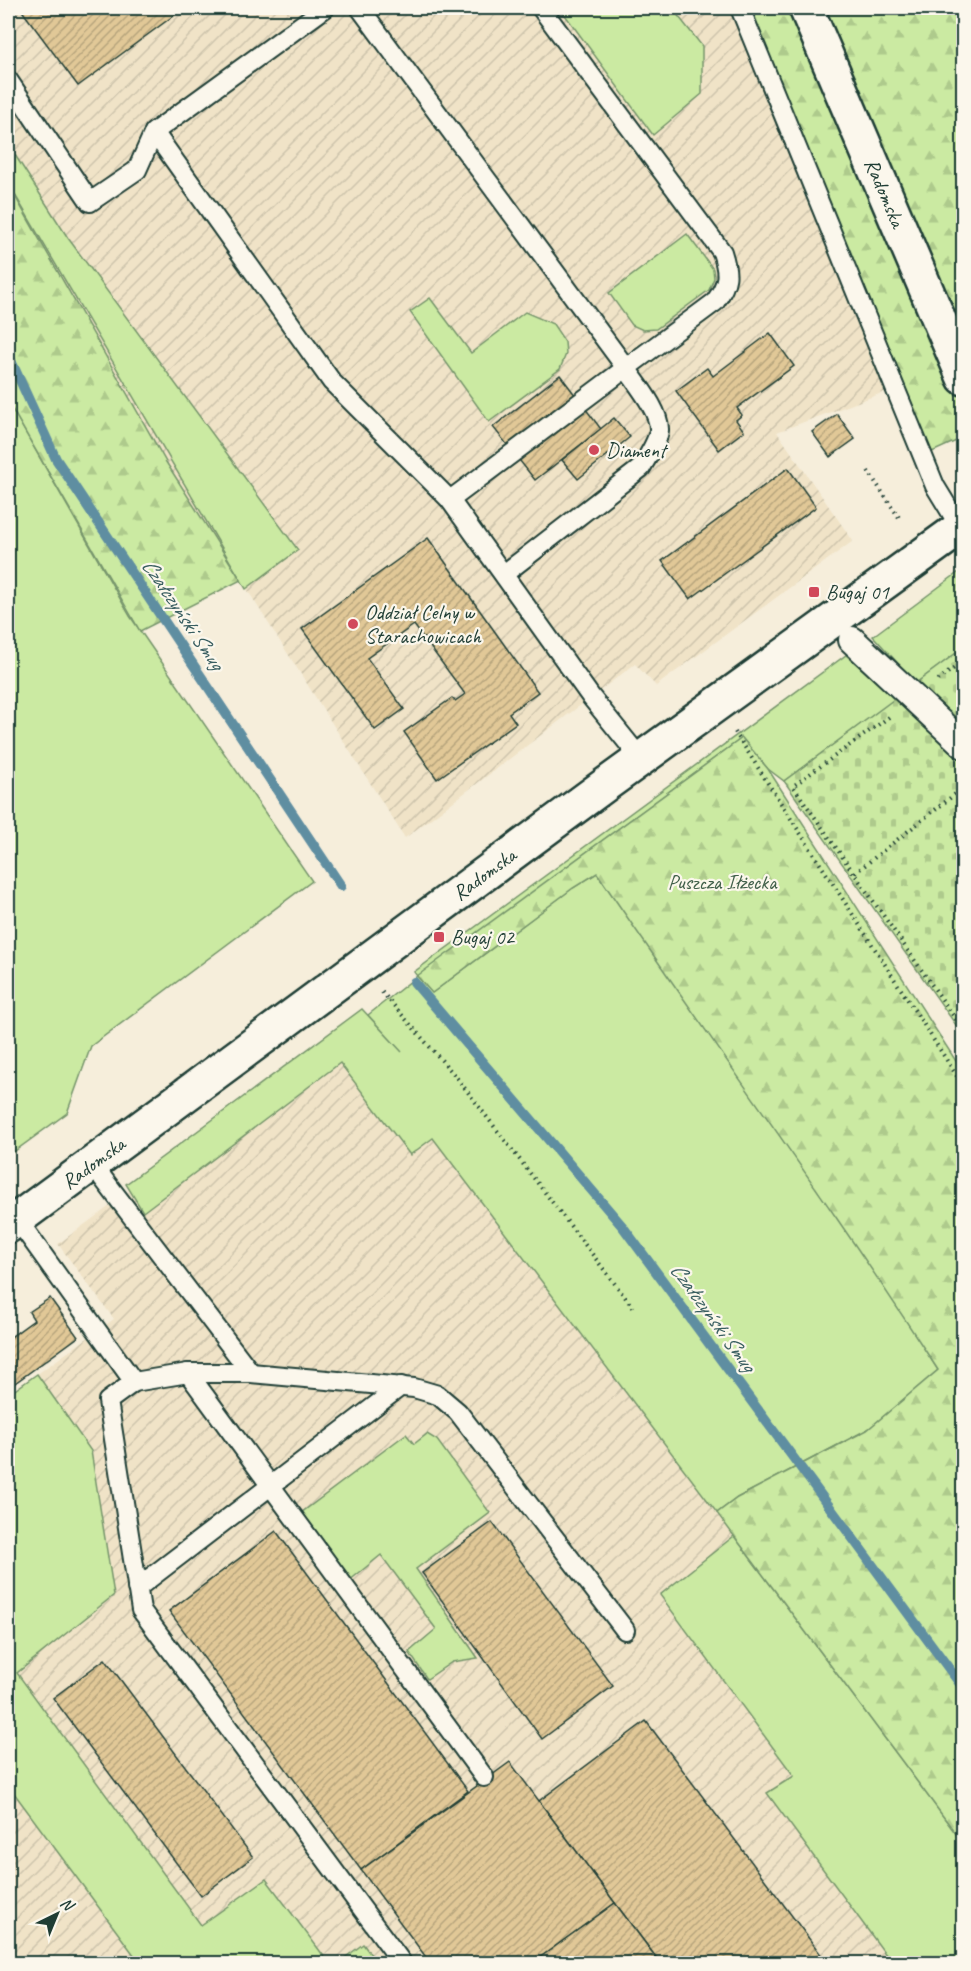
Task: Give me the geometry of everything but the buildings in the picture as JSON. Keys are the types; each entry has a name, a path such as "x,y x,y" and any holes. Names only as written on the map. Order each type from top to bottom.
{"street":[{"name":"Radomska","path":"806,8 963,378"},
{"name":"Radomska","path":"12,1222 962,526"},
{"path":"852,640 963,745"}],"lane":[{"path":"8,80 90,202 137,170 154,132 325,8"},
{"path":"360,8 626,368 656,413 659,430 641,468 504,574"},
{"path":"450,500 715,302 724,289 728,271 722,252 541,8"},
{"path":"740,8 935,486 962,526"},
{"path":"154,132 332,382 450,500 591,697 641,759"},
{"path":"92,1164 250,1373"},
{"path":"12,1222 134,1382"},
{"path":"188,1373 484,1777"},
{"path":"403,1964 141,1610 108,1401 134,1382 188,1373 250,1373 401,1386 438,1395 458,1412 625,1630"},
{"path":"137,1588 272,1487 401,1386"}],"path":[{"path":"868,471 900,519"},
{"path":"963,661 793,786 963,1031"},
{"path":"733,729 963,1087"},
{"path":"855,873 963,787"},
{"path":"361,966 457,1078 635,1310"}],"shaded area":[{"path":"8,8 749,8 901,386 777,432 853,541 656,686 635,664 405,838 166,462 8,193"},
{"path":"374,1023 737,1498 717,1513 963,1843 963,1963 8,1963 8,1395 114,1319 58,1244 331,1044"}],"green space":[{"path":"560,8 672,8 702,46 702,94 653,135"},
{"path":"749,8 963,8 963,438 932,452 901,386"},
{"path":"8,144 68,238 298,550 246,589 8,183"},
{"path":"8,184 166,462 241,580 140,631 8,402"},
{"path":"687,234 713,269 714,278 709,290 656,329 643,330 632,325 609,293"},
{"path":"430,298 471,353 525,312 553,324 565,342 566,354 560,369 489,422 410,312"},
{"path":"8,402 130,616 312,881 91,1046 67,1113 8,1156"},
{"path":"963,569 963,648 916,683 873,636"},
{"path":"963,648 963,1035 784,781"},
{"path":"846,655 896,699 784,781 768,769 742,738 565,868 432,993 573,888 597,873 881,1281 938,1370 870,1428 737,1498 717,1513 433,1138 410,1155 340,1063 143,1212 126,1184 362,1009 402,1052 368,1015 417,976 414,972"},
{"name":"Puszcza Iłżecka","path":"742,738 768,769 963,1072 963,1843 717,1513 737,1498 867,1430 938,1370 855,1245 597,873 573,888 432,993 417,976"},
{"path":"37,1374 91,1451 114,1595 17,1673 201,1925 266,1879 329,1963 140,1963 8,1785 8,1395"},
{"path":"406,1434 414,1444 427,1434 437,1440 490,1513 416,1569 478,1658 452,1662 427,1679 409,1652 436,1629 381,1555 349,1581 301,1513"},
{"path":"734,1536 963,1843 963,1963 892,1963 767,1793 794,1776 660,1595"},
{"path":"363,1944 377,1963 338,1963"}],"waterway":[{"name":"Czałczyński Smug","path":"8,354 56,459 341,886"},
{"name":"Czałczyński Smug","path":"414,982 623,1227 964,1689"}],"place":[{"name":"Diament","path":"594,450"},
{"name":"Bugaj 01","path":"814,592"},
{"name":"Oddział Celny w Starachowicach","path":"353,624"},
{"name":"Bugaj 02","path":"439,937"}]}
